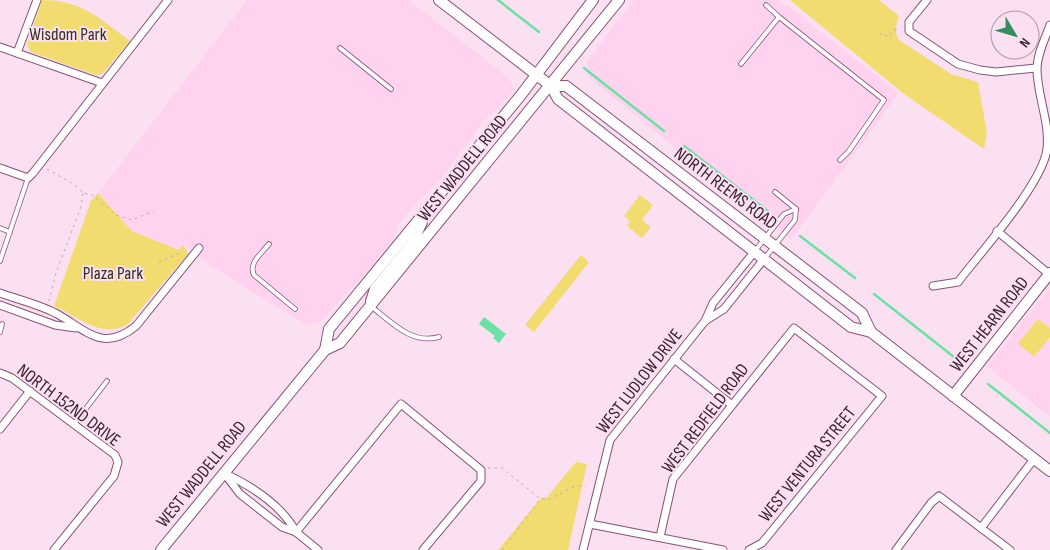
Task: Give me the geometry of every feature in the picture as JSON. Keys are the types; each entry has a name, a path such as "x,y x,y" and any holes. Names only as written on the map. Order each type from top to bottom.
{"main road":[{"name":"NORTH REEMS ROAD","path":"439,0 550,86 558,99 851,327 871,332 1050,471"},
{"name":"WEST WADDELL ROAD","path":"325,350 329,329 536,75 593,0"},
{"name":"WEST WADDELL ROAD","path":"161,550 325,350 340,343 619,0"},
{"name":"NORTH REEMS ROAD","path":"550,86 566,86 765,238 862,314 871,332"},
{"path":"370,305 375,289 413,242 429,208"},
{"name":"WEST HEARN ROAD","path":"953,396 1050,274"}],"street":[{"path":"17,53 37,0"},
{"path":"0,168 28,178 168,0"},
{"path":"927,0 909,22 909,31 958,64 996,72 1036,68"},
{"path":"933,286 958,282 1026,194 1046,159 1047,116 1036,68 1050,25"},
{"path":"0,47 102,83"},
{"path":"997,231 1050,274"},
{"path":"0,305 55,325 76,328 103,339 114,338 127,333 136,326 199,248"},
{"name":"WEST LUDLOW DRIVE","path":"583,550 610,440 705,321 713,303 755,251"},
{"name":"WEST LUDLOW DRIVE","path":"705,321 724,310 764,259"},
{"path":"0,293 58,314 76,328"},
{"name":"WEST VENTURA STREET","path":"751,549 762,543 882,396 794,328"},
{"name":"WEST REDFIELD ROAD","path":"660,537 674,479 794,328"},
{"path":"674,359 732,405"},
{"name":"NORTH 152ND DRIVE","path":"0,373 12,378 74,424 115,455 118,462 114,476 54,550"},
{"path":"0,429 30,391"},
{"path":"296,532 401,404 481,470 480,481 423,550"},
{"path":"981,528 1034,459"},
{"path":"224,473 248,484 288,518 296,532"},
{"path":"224,473 240,494 282,527 296,532 318,550"},
{"path":"896,550 939,496 1010,550"},
{"path":"590,524 723,550"}],"lane":[{"path":"766,5 884,100 849,151 840,160"},
{"path":"741,64 779,17"},
{"path":"340,48 391,89"},
{"path":"0,261 28,178"},
{"path":"774,192 796,208"},
{"path":"755,251 784,214 796,208"},
{"path":"764,259 795,220 796,208"},
{"path":"0,228 10,232"},
{"path":"269,244 252,264 252,270 254,275 294,309"},
{"path":"370,305 413,336 424,339 439,337"},
{"path":"0,332 2,324"},
{"path":"74,424 107,381"}],"path":[{"path":"880,35 882,33 888,37 894,30 900,29"},
{"path":"40,165 75,185 83,193 92,195 116,215 132,220 154,210"},
{"path":"45,310 81,207 83,193"},
{"path":"159,262 179,253"},
{"path":"481,470 502,468 541,498 548,500 575,486 585,486"},
{"path":"502,550 541,498"}],"shaded area":[{"path":"247,0 409,0 507,77 513,85 512,93 481,124 441,179 418,201 398,225 394,237 370,268 321,321 310,325 301,322 209,265 183,244 180,250 132,231 98,193"},
{"path":"634,0 780,0 899,93 791,240 588,77 587,61"},
{"path":"1050,288 1050,417 987,366"},
{"path":"484,317 506,334 499,343 493,338 495,336 479,324"}],"green space":[{"name":"Wisdom Park","path":"42,0 68,3 79,7 99,18 130,41 102,74 96,75 31,52 27,45"},
{"path":"790,0 879,0 899,16 896,34 899,40 951,74 978,82 987,133 984,149 904,94"},
{"name":"Plaza Park","path":"98,193 132,231 179,250 183,244 188,254 127,325 117,328 98,328 54,306 91,201"},
{"path":"640,195 653,205 642,220 651,227 642,238 627,226 630,221 624,216"},
{"path":"581,255 589,262 534,332 525,325"},
{"path":"1038,319 1050,328 1050,337 1034,357 1018,343"},
{"path":"576,462 587,464 568,550 498,550 541,498 547,497"}],"waterway":[{"path":"498,0 539,32"},
{"path":"584,68 664,131"},
{"path":"684,146 769,212"},
{"path":"800,236 855,278"},
{"path":"874,294 959,361"},
{"path":"988,384 1050,433"}]}
